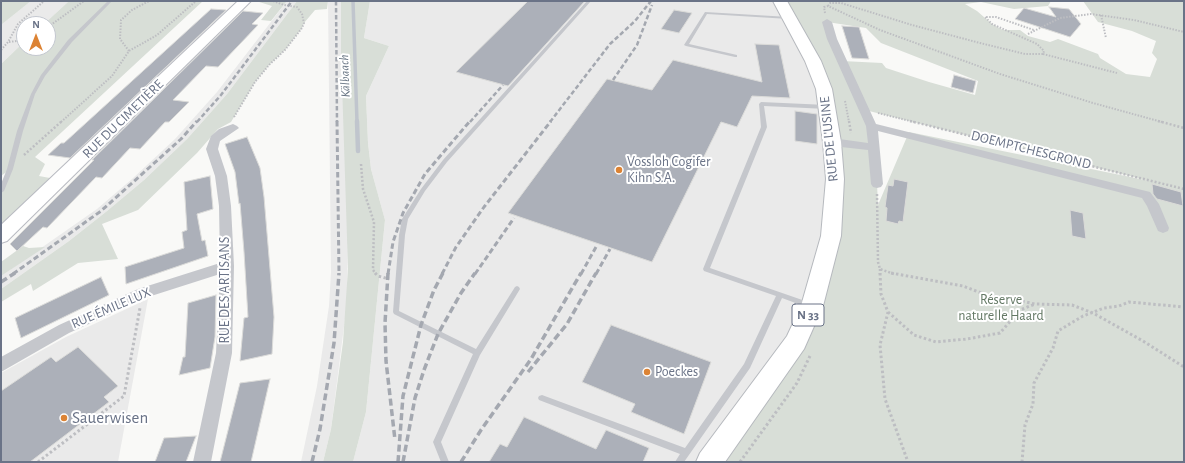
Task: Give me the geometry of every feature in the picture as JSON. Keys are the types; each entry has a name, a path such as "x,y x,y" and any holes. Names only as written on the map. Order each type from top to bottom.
{"main road":[{"name":"RUE DU CIMETIÈRE","path":"1,236 245,1"},
{"name":"RUE DE L'USINE","path":"709,462 796,342 812,306 831,236 835,179 832,142 824,89 813,61 784,9"}],"street":[{"path":"827,22 832,39 872,126 877,184"},
{"name":"DOEMPTCHESGROND","path":"872,126 1146,195 1153,204 1163,228"},
{"name":"RUE DES ARTISANS","path":"202,462 224,353 227,266 225,206 221,176 212,149 215,139 223,132 233,128"},
{"path":"832,142 874,147"},
{"name":"RUE ÉMILE LUX","path":"1,365 64,329 143,294 227,266"}],"lane":[{"path":"1,191 10,170 20,131 33,94 43,76 70,41 110,1"},
{"path":"477,353 396,312 402,235 405,219 423,190 445,162 589,1"},
{"path":"735,56 686,45 706,13 784,9"},
{"path":"812,306 706,269 764,127 761,104 827,107"},
{"path":"444,462 437,442 477,353 517,289"},
{"path":"679,462 747,366 780,295"},
{"path":"542,398 686,452"}],"path":[{"path":"1,50 8,42 18,24 44,1"},
{"path":"56,21 84,1"},
{"path":"130,51 120,39 121,20 132,10 149,1"},
{"path":"10,170 39,140 112,76 130,51 157,35 196,1"},
{"path":"233,128 231,122 255,82 269,65 285,50 302,28 304,19 297,7 284,5 274,1"},
{"path":"827,22 824,7 828,6 830,2 841,3 912,25 980,43 1025,54 1042,54 1117,73"},
{"path":"828,6 880,30 1000,74 1093,103 1184,128"},
{"path":"1028,34 1060,18 1091,14 1101,14 1134,20 1184,32"},
{"path":"1101,14 1106,38"},
{"path":"1034,30 996,17 989,16 984,18 1004,30 1037,44 1044,51 1042,54"},
{"path":"8,42 16,41"},
{"path":"865,110 1184,189"},
{"path":"361,164 363,189 374,222 373,270 378,276 387,279 399,278"},
{"path":"877,184 878,262 882,280 881,294 888,312 914,336 936,342 967,339 1000,333 1020,310 1035,304"},
{"path":"880,269 898,275 924,278 963,286 997,299 1012,299 1035,304 1072,305 1093,313 1143,341 1184,367"},
{"path":"38,462 124,396 143,294"},
{"path":"1022,462 1025,425 1032,404 1034,383 1053,348 1058,331 1083,316 1104,308 1120,306 1130,302 1184,307"},
{"path":"888,312 880,345 883,385 885,399 908,462"},
{"path":"740,462 797,383 810,355"}],"shaded area":[{"path":"31,1 69,1 53,16 16,16 16,50 1,64 1,25"},
{"path":"287,1 297,1 227,94 187,139 144,180 107,211 69,241 1,289 1,276 97,209 175,139 217,92"},
{"path":"328,1 341,1 348,238 347,303 331,429 323,462 301,462 317,386 329,306 331,272"},
{"path":"370,1 780,1 813,61 835,179 812,306 709,462 353,462 366,412 385,220 371,169 368,143 366,96 389,46 364,38"},
{"name":"Sauerwisen","path":"148,299 118,462 1,462 1,373 66,337"}],"green space":[{"path":"1,1 31,1 1,25"},
{"path":"69,1 203,1 35,157 45,164 39,176 50,178 1,225 1,191 9,170 1,176 1,64 16,50 16,56 56,56 56,16 53,16"},
{"path":"256,1 287,1 271,21 261,20 272,6"},
{"path":"297,1 328,1 327,9 315,10 285,50 269,65 255,82 231,122 218,129 197,153 138,210 102,224 118,259 78,263 33,291 31,284 1,302 1,289 69,241 107,211 144,180 187,139 227,94"},
{"path":"341,1 370,1 364,38 389,46 366,96 368,143 371,169 385,220 366,412 353,462 323,462 331,429 343,342 348,269 341,52"},
{"name":"Réserve naturelle Haard","path":"780,1 1051,1 1048,6 1014,9 981,2 965,4 977,11 992,24 1003,30 1020,30 1028,36 1050,42 1058,39 1098,54 1100,58 1126,74 1150,77 1157,59 1152,53 1156,41 1132,31 1098,22 1083,1 1184,1 1184,462 709,462 796,342 831,236 824,89","holes":["827,22 866,28 881,43 978,81 975,95 886,68 882,63 842,61","865,110 1150,181 909,132 878,205 877,184"]},
{"path":"23,246 29,248 45,247 1,276 1,262"}],"building":[{"path":"528,1 585,1 508,86 456,72"},
{"path":"1049,7 1069,9 1081,24 1070,37 1015,19 1024,8 1056,17"},
{"path":"211,9 226,10 70,158 48,155 61,143 64,143"},
{"path":"674,10 692,13 679,33 661,29"},
{"path":"243,11 263,13 252,24 258,25 218,67 206,66 173,100 189,102 169,122 165,122 140,149 130,148 102,178 96,177 47,228 43,227 17,251 10,244 94,160 92,160"},
{"path":"842,26 859,27 869,59 852,58"},
{"name":"Vossloh Cogifer Kihn S.A.","path":"755,44 779,45 790,98 752,96 737,127 721,122 652,262 508,213 607,79 652,90 673,60 762,82"},
{"path":"954,75 976,81 973,93 951,87"},
{"path":"795,111 817,114 817,144 795,141"},
{"path":"247,137 260,168 264,197 274,317 272,354 240,361 244,318 248,317 244,252 240,203 239,204 235,172 225,144"},
{"path":"210,176 213,209 197,214 202,241 205,240 208,256 126,284 125,267 184,248 182,232 187,230 184,182"},
{"path":"894,179 908,182 903,222 899,221 898,224 886,221 887,208 885,207 888,185 893,186"},
{"path":"1152,184 1181,192 1183,206 1157,199 1153,194"},
{"path":"1070,210 1083,213 1086,239 1072,236"},
{"path":"101,277 109,295 21,338 15,318"},
{"path":"216,295 215,337 210,368 179,375 183,357 185,357 188,303"},
{"name":"Poeckes","path":"611,325 711,362 684,434 631,412 635,404 582,382"},
{"path":"78,347 118,386 104,397 109,402 30,462 1,462 1,391 51,357 56,362"},
{"path":"270,379 251,462 220,462 240,383"},
{"path":"524,417 596,449 606,430 649,448 643,462 489,462 500,444 507,447"},
{"path":"196,436 186,462 155,462 164,438"}],"waterway":[{"name":"Kälbaach","path":"353,1 357,122"},
{"name":"Kälbaach","path":"357,121 358,151"}],"railway":[{"path":"197,122 221,95 292,1"},
{"path":"336,1 337,122"},
{"path":"550,122 610,44 635,21 651,1"},
{"path":"613,80 637,45 652,5"},
{"path":"470,122 503,85"},
{"path":"13,274 101,211 181,139 197,121"},
{"path":"337,121 339,273"},
{"path":"388,274 393,242 403,213 425,174 470,121"},
{"path":"442,274 456,247 484,207 551,121"},
{"path":"475,274 514,218"},
{"path":"581,274 596,247"},
{"path":"596,274 610,249"},
{"path":"1,282 15,273"},
{"path":"312,462 320,429 334,343 339,273"},
{"path":"388,273 385,323 386,361 395,440"},
{"path":"398,462 403,396 421,325 434,290 443,273"},
{"path":"403,462 415,398 424,370 438,334 461,293 475,273"},
{"path":"461,462 481,430 531,359 581,273"},
{"path":"528,372 567,324 596,273"}],"place":[{"name":"Vossloh Cogifer Kihn S.A.","path":"619,170"},
{"name":"Poeckes","path":"647,372"},
{"name":"Sauerwisen","path":"64,418"}]}
